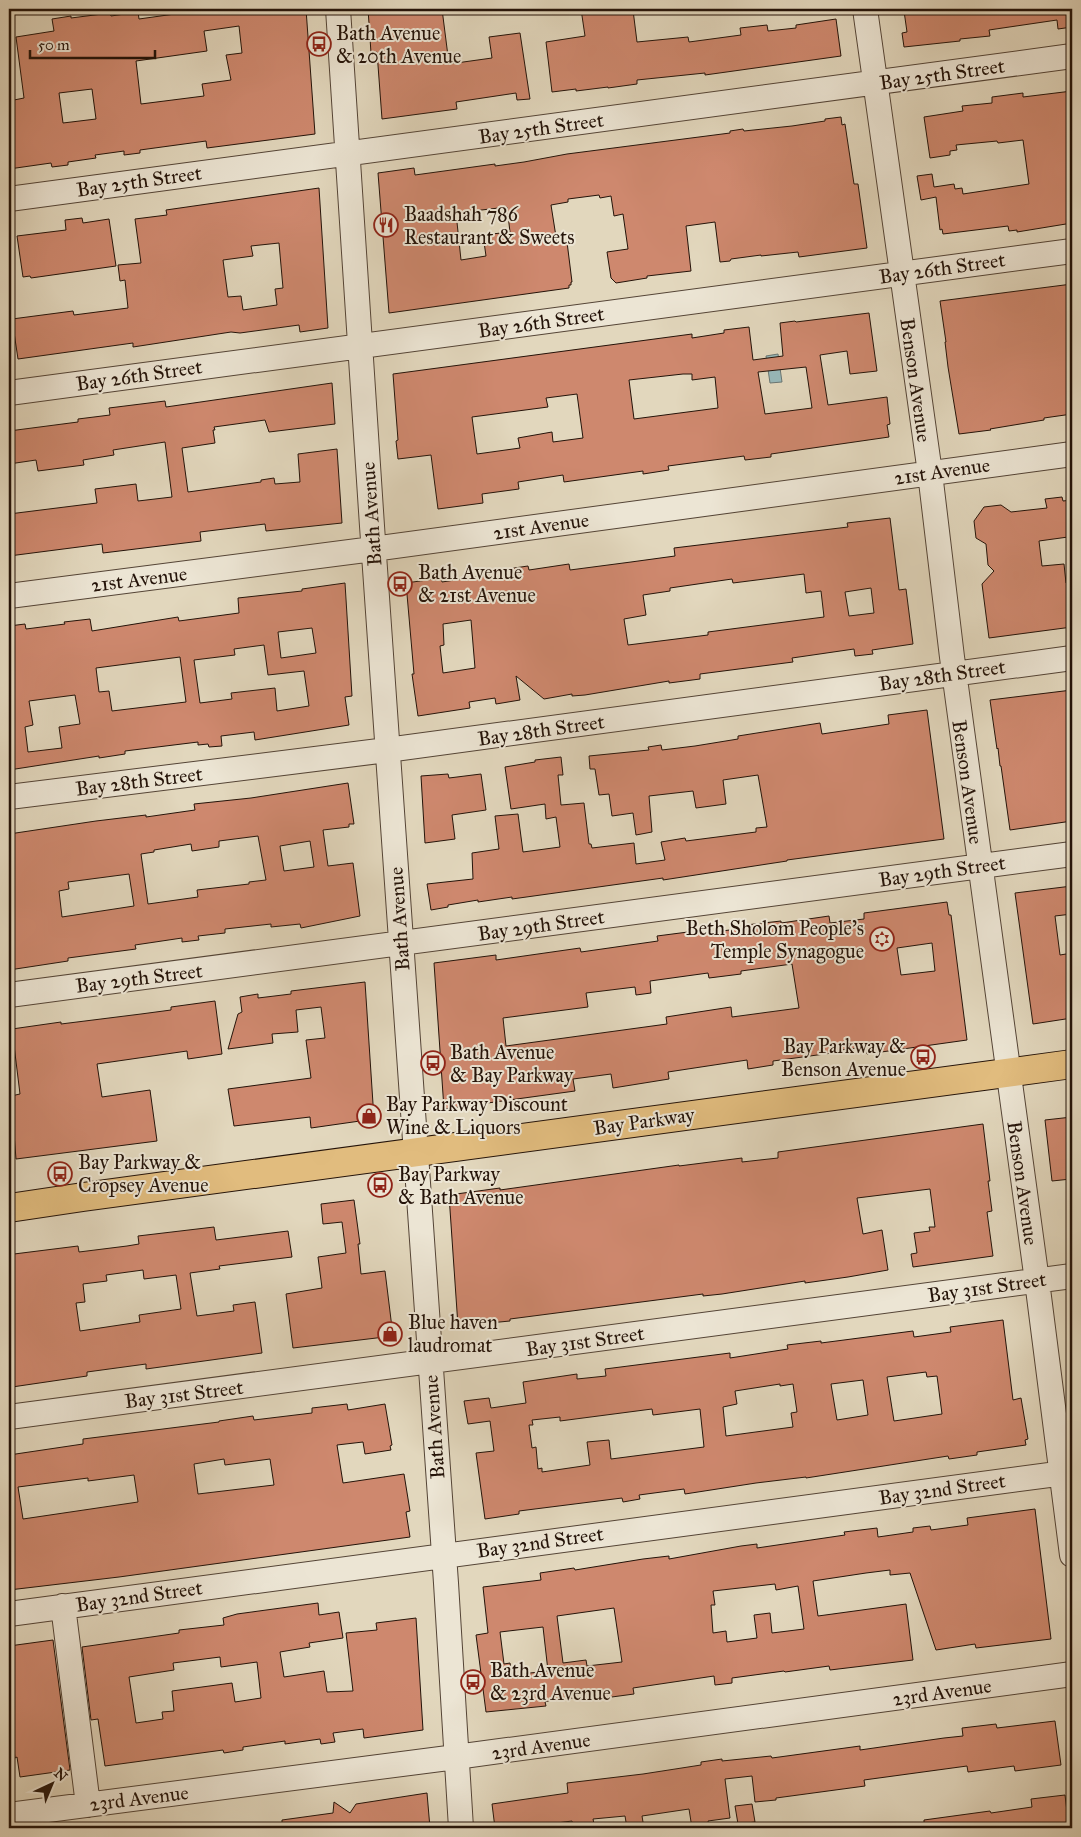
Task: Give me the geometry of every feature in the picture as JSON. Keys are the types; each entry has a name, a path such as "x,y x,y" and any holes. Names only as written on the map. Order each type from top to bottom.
{"main road":[{"name":"Bay Parkway","path":"9,1208 1072,1064"}],"street":[{"name":"Bath Avenue","path":"338,9 359,346 416,1152 461,1828"},
{"name":"Benson Avenue","path":"866,9 901,274 930,473 954,674 1008,1073 1066,1472 1072,1555"},
{"name":"Bay 25th Street","path":"9,199 1072,56"},
{"name":"Bay 26th Street","path":"9,393 1072,251"},
{"name":"21st Avenue","path":"9,596 373,549 1072,454"},
{"name":"Bay 28th Street","path":"9,797 387,750 1072,658"},
{"name":"Bay 29th Street","path":"9,995 1072,854"},
{"name":"Bay 31st Street","path":"9,1417 1072,1276"},
{"name":"Bay 32nd Street","path":"9,1614 1066,1472"},
{"path":"63,1606 88,1805"},
{"name":"23rd Avenue","path":"9,1815 456,1758 1072,1674"}],"water":[{"path":"778,354 782,382 770,383 766,356"}],"building":[{"path":"188,9 306,9 315,134 207,148 206,141 140,150 140,153 124,155 124,151 95,155 96,158 68,162 68,165 52,167 51,163 9,169 9,101 24,98 16,37 54,31 52,19 71,16 71,18 110,13 111,16 138,12 139,19 189,12","holes":["239,26 242,53 226,55 231,80 202,84 204,96 141,104 136,61 207,51 204,31","92,89 96,119 63,123 59,93"]},
{"path":"368,9 442,9 449,64 492,58 489,37 520,33 530,99 517,100 516,93 456,102 457,109 382,119 377,52 371,53"},
{"path":"581,9 607,9 607,13 633,10 637,42 688,37 689,42 741,35 740,28 767,25 768,31 796,28 796,25 836,19 841,56 705,75 705,73 637,80 637,84 608,88 552,92 546,42 585,36"},
{"path":"906,9 1072,9 1072,27 1058,29 1057,20 989,30 990,36 904,47 902,33 907,32 904,11"},
{"path":"1072,91 1072,132 1068,133 1072,167 1072,223 1017,232 1017,230 1009,231 1008,226 943,234 942,229 940,230 936,197 921,200 917,176 932,174 934,187 954,184 955,189 962,188 963,194 1029,184 1023,140 956,145 957,150 950,151 950,155 930,158 924,117 963,111 962,106 992,103 992,97 1023,93 1023,97"},
{"path":"841,117 842,125 845,124 854,184 858,184 867,248 799,257 798,252 761,255 720,262 715,222 686,226 691,271 647,276 647,278 616,283 611,278 607,252 628,249 623,214 614,216 611,196 600,198 599,195 568,199 568,202 551,205 557,243 567,242 572,282 569,288 389,313 378,173 414,168 415,175 495,164 495,166 567,154 730,133 730,131 743,129 744,131 792,126 825,121 825,119","holes":["507,207 510,232 483,235 486,256 461,260 456,213"]},
{"path":"319,188 328,328 300,332 299,325 240,333 231,332 133,347 133,343 18,359 12,319 73,311 74,315 128,308 125,280 120,281 118,265 141,263 135,219 167,215 166,210","holes":["279,243 283,288 275,289 277,305 243,310 241,296 228,297 223,260 253,256 251,246"]},
{"path":"82,218 83,223 109,219 116,266 31,278 30,276 23,277 17,236 66,230 65,220"},
{"path":"1072,284 1072,414 1044,418 1044,420 991,430 959,434 940,301"},
{"path":"869,313 877,371 850,374 847,351 820,355 828,405 887,397 890,424 887,425 889,437 771,454 771,457 745,460 744,456 668,466 669,470 643,474 643,471 564,482 563,475 518,482 519,489 482,494 483,503 438,509 431,455 398,459 393,374 692,334 692,338 724,333 724,330 749,327 753,360 783,356 780,323","holes":["806,367 812,408 765,414 758,372","683,374 692,374 692,380 715,377 718,408 634,419 629,380","577,394 583,438 553,442 552,432 518,438 520,448 477,454 472,417 548,407 546,398"]},
{"path":"332,383 335,424 269,432 265,420 214,427 215,443 182,448 188,492 261,482 261,480 274,478 275,484 300,482 298,454 337,449 342,523 266,531 265,524 200,532 201,541 103,553 102,544 9,556 9,514 97,503 95,489 136,484 138,501 172,497 165,442 113,450 114,455 83,460 84,465 38,471 36,460 9,464 9,431 78,422 78,419 110,415 109,408 165,401 166,407"},
{"path":"1062,497 1063,501 1072,500 1072,534 1068,534 1068,537 1039,541 1042,566 1064,564 1066,583 1072,582 1072,627 989,638 982,584 994,571 988,565 986,544 976,538 974,521 984,507 1001,505 1011,512 1047,508 1045,499"},
{"path":"890,518 899,590 906,589 913,644 872,650 873,654 855,656 854,649 792,658 793,662 700,674 700,679 669,683 669,681 585,695 572,696 572,694 544,699 516,676 520,700 496,704 495,698 469,702 470,708 418,716 412,674 414,674 406,583 441,578 442,582 487,575 487,572 528,566 529,570 569,564 570,570 631,562 675,556 674,548 848,527 847,523","holes":["804,574 806,593 821,591 824,617 708,632 708,635 628,645 624,619 646,615 643,595 670,591 670,588 732,579 733,583","871,588 874,613 849,616 845,592","471,620 475,668 443,673 440,646 444,645 443,624"]},
{"path":"345,583 352,696 345,697 349,725 255,740 254,732 221,736 222,746 209,747 208,744 198,745 198,742 125,751 125,754 99,758 99,756 9,770 9,626 25,624 26,629 90,619 92,631 178,617 179,621 239,613 238,598 302,591 302,589","holes":["312,628 316,653 281,658 278,632","264,645 268,675 304,671 309,706 277,711 275,688 231,693 232,699 200,703 194,660 235,655 234,649","180,657 186,702 112,711 109,691 99,692 96,668","75,695 80,724 59,727 62,748 28,752 25,727 33,725 29,701"]},
{"path":"1072,690 1072,821 1010,830 990,700"},
{"path":"927,710 944,839 787,860 663,880 663,878 512,899 512,897 478,902 478,900 431,910 427,884 473,879 472,853 499,849 495,816 518,814 523,852 560,847 556,817 546,819 545,804 511,809 505,767 535,762 535,760 561,757 563,775 558,775 561,805 584,803 589,844 591,844 592,848 634,843 636,864 665,860 661,842 685,838 686,841 756,832 756,828 767,827 758,775 723,780 726,804 696,808 693,791 649,796 652,832 636,835 633,813 612,816 609,794 599,795 595,769 590,769 589,756 649,750 648,747 661,745 662,750 695,746 738,739 738,736 820,723 822,734 889,724 888,715"},
{"path":"448,774 449,778 481,774 486,810 452,815 455,839 425,843 421,776"},
{"path":"348,783 354,824 349,824 349,827 323,830 328,866 353,863 360,916 301,928 300,924 271,927 271,924 225,929 225,933 198,936 199,940 182,942 182,938 135,945 136,949 68,958 68,961 9,970 9,834 96,821 146,815 146,817 195,810 194,804 251,798","holes":["258,836 266,880 249,882 249,884 197,890 198,897 148,904 141,854 191,844 192,851 219,847 219,841","310,841 314,867 284,871 280,846","129,874 134,906 62,917 59,891 69,889 68,882"]},
{"path":"1072,886 1072,914 1055,916 1060,955 1072,953 1072,1018 1033,1024 1015,893"},
{"path":"947,902 949,915 951,915 967,1040 867,1054 865,1047 832,1051 832,1053 773,1061 773,1065 748,1069 747,1060 668,1072 669,1079 613,1088 611,1074 573,1079 575,1091 444,1109 434,963 496,955 496,960 580,948 581,952 658,941 657,936 688,932 689,935 746,928 746,925 781,921 781,923 829,916 830,923 864,919 864,913","holes":["932,943 935,971 901,975 897,948","792,964 799,1008 732,1017 731,1007 666,1017 667,1024 506,1046 503,1018 588,1007 586,993 635,987 636,995 651,993 650,981 708,973 709,978 741,974 741,971"]},
{"path":"365,982 374,1119 311,1128 310,1117 234,1126 228,1089 311,1078 306,1040 325,1038 321,1007 296,1010 298,1032 272,1034 273,1043 228,1049 238,1014 242,1012 240,997 258,994 258,998 291,994 291,991"},
{"path":"215,1001 222,1054 188,1059 187,1051 97,1064 102,1097 150,1090 157,1141 16,1159 11,1096 20,1094 12,1029 171,1010 171,1007"},
{"path":"1072,1117 1072,1164 1069,1164 1071,1179 1052,1181 1045,1120"},
{"path":"983,1124 990,1181 988,1181 992,1211 987,1212 993,1256 913,1267 911,1254 917,1253 914,1233 930,1231 929,1227 935,1227 930,1189 857,1198 863,1234 882,1230 888,1270 722,1294 703,1296 703,1294 510,1319 510,1321 458,1326 449,1195 500,1188 500,1190 679,1165 742,1158 742,1162 778,1158 778,1152"},
{"path":"354,1200 360,1244 358,1244 361,1274 385,1271 393,1336 293,1348 286,1294 322,1288 318,1257 346,1253 342,1222 323,1224 321,1204"},
{"path":"214,1227 216,1240 288,1231 292,1257 219,1266 220,1269 190,1273 197,1316 234,1311 233,1305 255,1302 262,1353 146,1369 146,1364 87,1372 87,1376 12,1387 14,1254 78,1246 79,1252 127,1246 139,1244 138,1236","holes":["143,1270 144,1279 176,1275 181,1309 139,1315 140,1322 80,1331 76,1303 85,1302 83,1284 107,1281 106,1275"]},
{"path":"1003,1320 1013,1400 1021,1398 1028,1439 1025,1440 1026,1445 977,1452 977,1455 949,1459 948,1456 685,1494 684,1489 639,1495 640,1499 623,1502 622,1498 519,1511 519,1514 485,1519 476,1453 494,1451 490,1421 468,1424 464,1401 489,1398 491,1408 526,1403 523,1382 577,1374 577,1379 606,1376 605,1369 730,1353 730,1358 788,1349 787,1345 821,1341 821,1343 913,1331 914,1337 951,1332 950,1327","holes":["926,1372 927,1377 937,1376 942,1414 894,1421 887,1377","863,1380 868,1415 837,1420 831,1384","780,1384 780,1386 793,1384 797,1412 791,1413 793,1427 726,1436 723,1407 737,1404 735,1391","652,1409 653,1415 700,1409 704,1447 611,1459 609,1440 587,1442 590,1465 542,1472 542,1468 538,1469 536,1447 532,1448 529,1425 533,1425 532,1420 560,1417 560,1421"]},
{"path":"347,1404 348,1410 385,1404 392,1445 390,1446 391,1450 365,1454 363,1442 337,1445 343,1483 404,1474 410,1511 406,1512 410,1537 119,1577 9,1590 9,1455 83,1444 83,1439 253,1416 254,1420 312,1413 312,1408","holes":["224,1459 225,1465 270,1459 274,1485 198,1494 194,1464","134,1475 138,1502 23,1519 18,1487 88,1478 88,1481"]},
{"path":"1035,1509 1051,1639 976,1648 975,1644 936,1650 910,1573 890,1575 890,1570 866,1573 813,1581 818,1616 906,1604 913,1660 830,1670 829,1666 784,1671 732,1678 732,1683 715,1685 714,1676 633,1688 634,1694 582,1701 581,1697 548,1701 545,1702 546,1706 486,1712 476,1635 488,1633 483,1587 541,1580 540,1573 574,1568 575,1570 669,1556 669,1559 757,1544 757,1548 845,1535 844,1532 877,1528 878,1537 913,1532 913,1528 930,1526 931,1530 968,1525 967,1518","holes":["775,1584 776,1590 798,1586 804,1629 772,1633 770,1613 754,1615 757,1638 727,1642 726,1631 713,1633 711,1605 715,1605 713,1591","614,1608 622,1662 587,1666 586,1660 563,1663 557,1616","543,1627 548,1671 512,1675 510,1663 504,1664 500,1632"]},
{"path":"318,1603 319,1615 339,1612 343,1638 309,1643 310,1647 280,1652 284,1677 324,1671 327,1692 353,1691 346,1633 377,1630 376,1623 416,1618 423,1730 364,1738 363,1729 333,1733 335,1742 321,1744 320,1739 285,1744 285,1741 243,1747 243,1750 224,1753 223,1750 105,1766 98,1719 91,1720 82,1647 179,1633 179,1630 224,1625 223,1618 237,1614","holes":["220,1657 221,1667 257,1662 261,1698 235,1702 232,1683 172,1691 174,1711 162,1712 163,1719 136,1723 129,1677 174,1670 173,1663"]},
{"path":"53,1640 70,1770 20,1777 17,1757 15,1758 9,1712 9,1646"},
{"path":"1055,1721 1061,1765 1015,1771 1014,1766 968,1772 967,1766 864,1780 865,1786 755,1802 752,1776 725,1779 730,1818 708,1821 709,1828 692,1828 689,1809 642,1816 644,1828 627,1828 625,1816 593,1819 594,1824 573,1827 572,1821 518,1828 495,1828 492,1804 568,1793 567,1783 643,1774 701,1765 701,1762 722,1759 722,1761 771,1756 772,1758 860,1746 860,1750 963,1736 962,1728 996,1724 997,1728"},
{"path":"427,1793 430,1828 282,1828 282,1820 333,1813 334,1802 350,1813 356,1804"},
{"path":"1065,1795 1069,1828 924,1828 924,1820 1032,1807 1031,1799"},
{"path":"752,1804 755,1822 738,1824 735,1806"}],"place":[{"name":"Bath Avenue & 20th Avenue","path":"319,44"},
{"name":"Baadshah 786 Restaurant & Sweets","path":"386,225"},
{"name":"Bath Avenue & 21st Avenue","path":"400,584"},
{"name":"Beth Sholom People's Temple Synagogue","path":"882,939"},
{"name":"Bay Parkway & Benson Avenue","path":"923,1057"},
{"name":"Bath Avenue & Bay Parkway","path":"433,1063"},
{"name":"Bay Parkway Discount Wine & Liquors","path":"369,1116"},
{"name":"Bay Parkway & Cropsey Avenue","path":"60,1174"},
{"name":"Bay Parkway & Bath Avenue","path":"380,1185"},
{"name":"Blue haven laudromat","path":"390,1334"},
{"name":"Bath Avenue & 23rd Avenue","path":"473,1682"}]}
